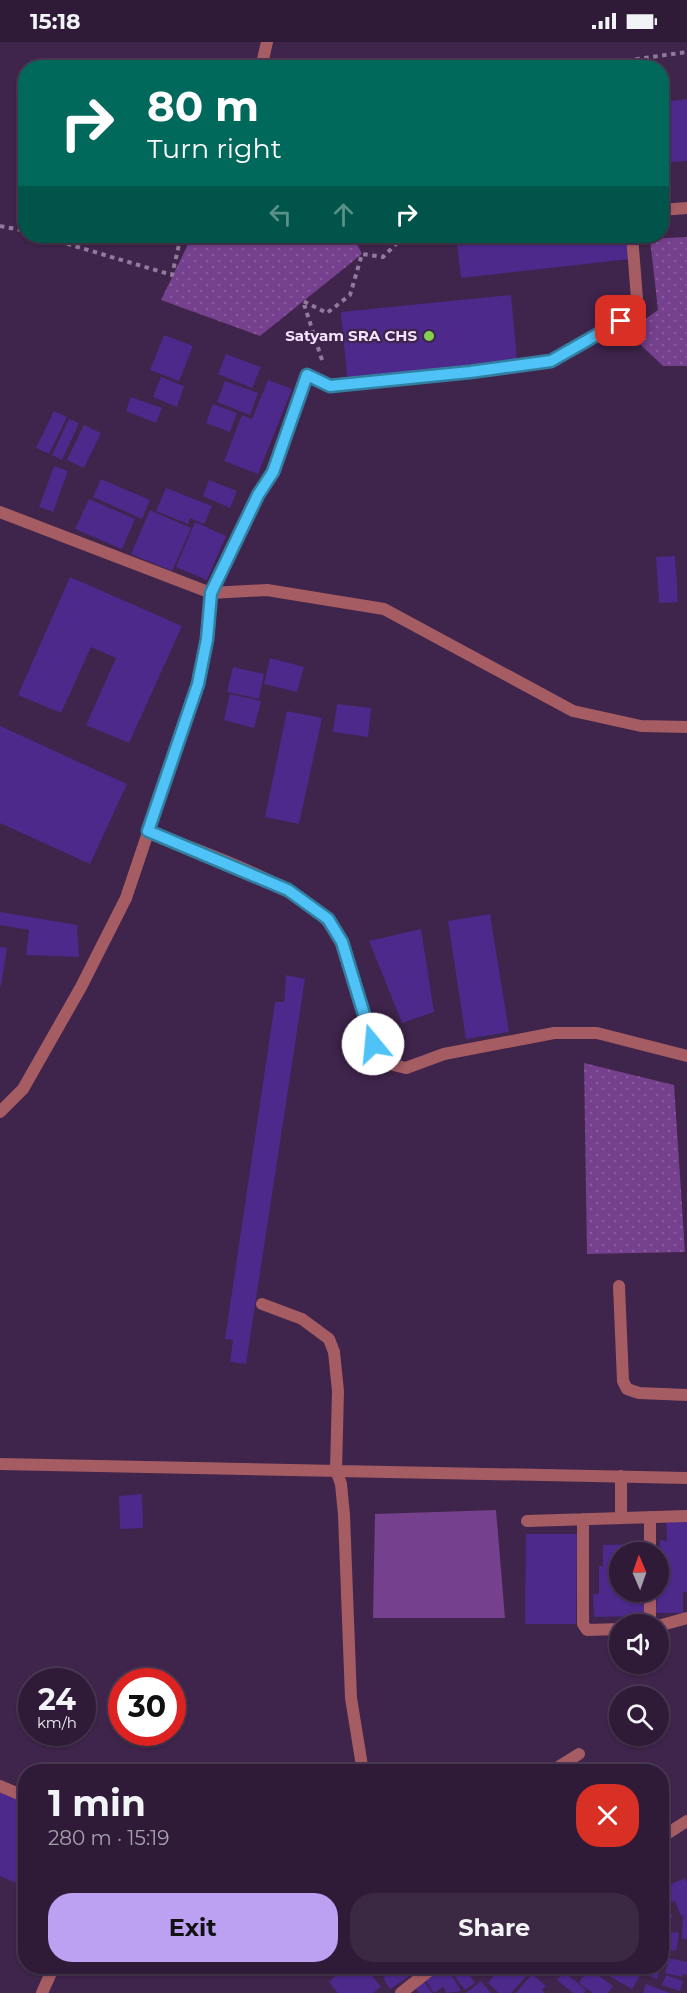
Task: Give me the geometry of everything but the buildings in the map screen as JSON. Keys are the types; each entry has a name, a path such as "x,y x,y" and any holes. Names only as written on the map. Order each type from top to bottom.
{"street":[{"path":"263,60 267,42"},
{"path":"669,209 687,208"},
{"path":"0,1112 23,1089 81,987 126,898 198,684 207,639 211,593 258,495 273,472 307,375 330,386 470,372 551,361 638,311 633,243"},
{"path":"0,512 211,593 267,590 384,609 573,711 641,726 687,727"},
{"path":"148,831 288,890 328,919 342,942 373,1044 385,1063 406,1068 444,1054 554,1033 597,1033 687,1056"},
{"path":"620,1286 623,1381 627,1389 687,1395"},
{"path":"262,1304 302,1319 329,1339 334,1352 338,1391 336,1470 341,1484 344,1515 351,1698 362,1764"},
{"path":"0,1464 687,1478"},
{"path":"621,1476 621,1518"},
{"path":"527,1521 687,1516"},
{"path":"650,1517 650,1542"},
{"path":"583,1519 583,1624 587,1630 609,1629"},
{"path":"669,1623 687,1618"},
{"path":"563,1764 579,1754"},
{"path":"0,1786 18,1794"},
{"path":"669,1833 687,1821"},
{"path":"42,1993 50,1974"},
{"path":"401,1993 425,1974"}],"path":[{"path":"630,60 687,52"},
{"path":"0,226 18,229"},
{"path":"65,243 171,274 179,243"},
{"path":"330,386 303,301 327,313 350,296 362,254 383,257 397,243"}],"shaded area":[{"path":"687,237 687,366 663,366 627,332 658,310 650,243 669,243 669,238"},
{"path":"189,243 356,243 362,254 260,336 161,300"},
{"path":"584,1063 674,1085 685,1252 587,1254"},
{"path":"496,1510 505,1618 373,1618 375,1514"}],"place":[{"name":"Satyam SRA CHS","path":"429,336"}],"route":[{"path":"373,1044 342,942 328,919 288,890 148,831 198,684 207,639 211,593 258,495 273,472 289,433 307,375 330,386 470,372 551,361 621,321"}]}
